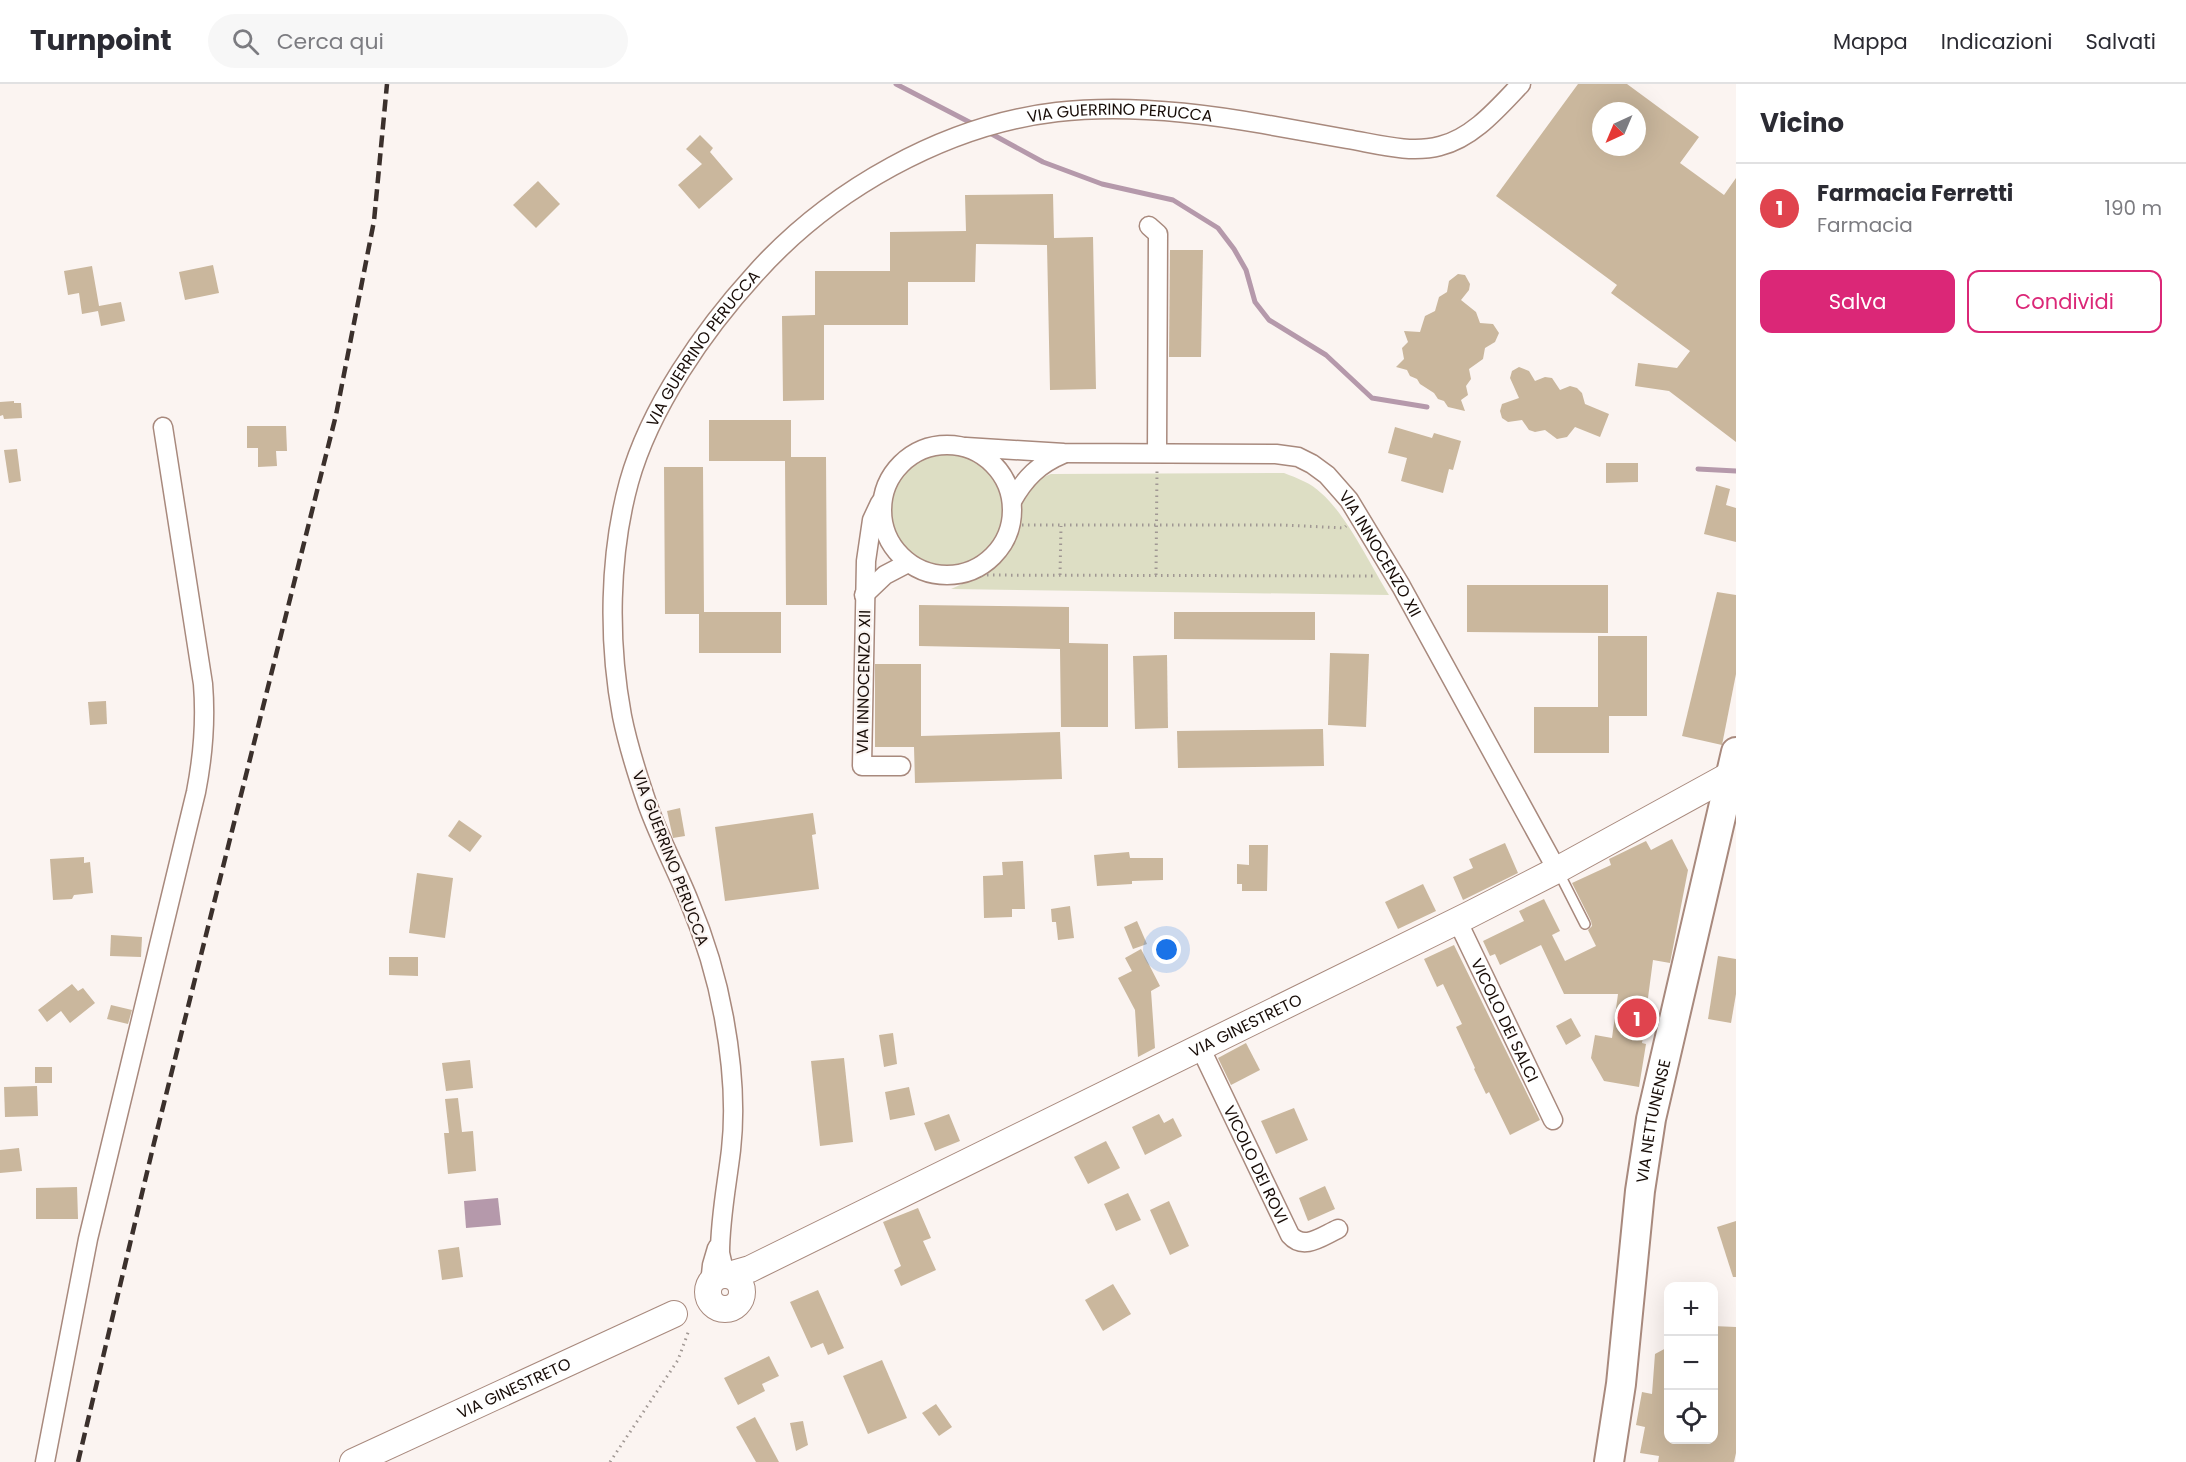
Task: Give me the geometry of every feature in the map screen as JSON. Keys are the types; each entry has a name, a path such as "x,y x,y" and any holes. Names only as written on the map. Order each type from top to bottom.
{"main road":[{"name":"VIA NETTUNENSE","path":"1609,1462 1621,1384 1640,1191 1651,1119 1733,764"}],"street":[{"name":"VIA GUERRINO PERUCCA","path":"721,1289 712,1265 720,1238 732,1145 733,1097 730,1056 720,998 705,945 690,902 663,844 649,807 622,717 616,666 614,610 617,550 626,494 644,441 675,383 720,316 762,267 802,228 858,187 917,155 974,132 1036,115 1065,111 1130,109 1216,116 1383,146 1426,149 1451,143 1467,134 1495,111 1521,84"},
{"path":"1149,226 1158,234 1157,453"},
{"path":"45,1462 88,1239 196,792 202,754 205,711 203,684 163,428"},
{"name":"VIA INNOCENZO XII","path":"901,766 862,766 864,595 869,538 873,520 894,471 909,457 926,448 942,445 1064,453 1254,452 1288,455 1305,460 1328,475 1349,500 1396,576 1557,870"},
{"name":"VIA INNOCENZO XII","path":"884,494 882,513 885,532 895,549 908,563 923,571 940,575 957,575 977,569 993,557 1005,540 1010,525 1012,501 1007,483 997,467 983,455 966,447"},
{"name":"VIA INNOCENZO XII","path":"1012,501 1034,471 1064,453"},
{"name":"VIA INNOCENZO XII","path":"864,595 885,575 908,563"},
{"name":"VIA GINESTRETO","path":"353,1462 683,1312 758,1265 1557,870 1733,764"},
{"name":"VICOLO DEI SALCI","path":"1457,920 1553,1120"},
{"name":"VICOLO DEI ROVI","path":"1200,1047 1290,1235 1298,1242 1305,1243 1338,1229"}],"lane":[{"path":"1557,870 1586,924"}],"path":[{"path":"1156,575 1157,453"},
{"path":"1010,525 1283,525 1344,528"},
{"path":"1060,575 1061,526"},
{"path":"957,575 1396,576"},
{"path":"609,1462 678,1360 688,1336 683,1312"}],"green space":[{"path":"947,453 969,457 987,470 1000,488 1004,510 1000,532 987,550 969,563 947,567 925,563 907,550 894,532 890,510 894,488 907,470 925,457"},
{"path":"1284,473 1313,486 1330,502 1349,527 1389,595 951,589 987,573 1004,559 1018,533 1019,503 1036,480 1051,474"}],"shaded area":[{"path":"498,1198 501,1225 466,1228 464,1201"}],"building":[{"path":"1578,84 1627,84 1699,137 1680,163 1724,195 1736,178 1736,442 1669,391 1635,386 1638,363 1677,368 1690,351 1611,293 1617,285 1496,196"},
{"path":"700,135 713,148 710,152 733,179 699,209 678,185 702,164 686,149"},
{"path":"538,181 560,204 536,228 513,205"},
{"path":"1053,194 1054,238 1093,237 1096,389 1050,390 1047,245 976,244 975,282 908,282 908,325 824,325 824,400 783,401 782,316 815,315 815,271 890,271 890,232 966,231 965,195"},
{"path":"1170,250 1203,250 1201,357 1169,357"},
{"path":"213,265 219,293 185,300 179,272"},
{"path":"92,266 99,306 121,302 125,321 101,326 98,311 82,314 79,293 68,295 64,271"},
{"path":"1458,274 1465,275 1470,284 1469,290 1461,300 1476,312 1480,323 1493,324 1499,333 1495,342 1485,348 1483,359 1469,369 1471,379 1466,386 1468,395 1461,400 1465,411 1448,407 1444,401 1438,399 1417,379 1410,376 1407,370 1396,367 1404,359 1402,348 1408,342 1404,331 1420,332 1425,316 1435,311 1439,297 1447,292 1449,281"},
{"path":"1519,367 1529,371 1535,381 1545,377 1552,378 1560,390 1570,386 1577,388 1582,393 1585,404 1609,414 1600,437 1575,427 1567,437 1557,439 1545,430 1535,432 1529,430 1522,420 1508,422 1502,418 1500,411 1502,404 1519,398 1510,378 1512,371"},
{"path":"14,401 14,403 21,403 22,418 4,419 3,415 0,416 0,402"},
{"path":"709,420 791,420 791,457 826,457 827,605 786,605 785,461 709,461"},
{"path":"247,426 286,426 287,451 276,451 277,466 258,467 258,448 247,448"},
{"path":"1395,427 1432,438 1434,433 1461,441 1453,470 1449,469 1443,493 1401,481 1407,458 1388,453"},
{"path":"17,449 21,481 9,483 4,450"},
{"path":"1606,463 1638,463 1638,482 1606,483"},
{"path":"664,467 703,467 704,612 781,612 781,653 699,653 699,614 665,614"},
{"path":"1716,485 1730,489 1726,505 1736,508 1736,542 1704,534"},
{"path":"1467,585 1608,585 1608,633 1467,632"},
{"path":"1717,592 1736,595 1736,674 1722,745 1682,736"},
{"path":"919,605 1069,607 1069,643 1108,644 1108,727 1061,727 1060,649 919,646"},
{"path":"1174,612 1315,612 1315,640 1174,639"},
{"path":"1598,636 1647,636 1647,716 1609,716 1609,753 1534,753 1534,707 1598,707"},
{"path":"1330,653 1369,654 1366,727 1328,725"},
{"path":"1167,655 1168,728 1135,729 1133,656"},
{"path":"875,664 921,664 921,736 1060,732 1062,779 915,783 914,747 875,747"},
{"path":"106,701 107,724 90,725 88,702"},
{"path":"1323,729 1324,766 1178,768 1177,731"},
{"path":"680,808 685,836 673,838 667,811"},
{"path":"813,813 816,834 812,835 819,889 725,901 715,827"},
{"path":"459,820 482,836 470,852 448,836"},
{"path":"1672,839 1688,870 1670,963 1653,960 1642,1043 1646,1044 1639,1087 1604,1081 1591,1058 1595,1035 1612,1038 1618,994 1564,994 1541,945 1500,965 1495,954 1490,956 1483,941 1524,921 1519,911 1544,899 1560,931 1552,935 1565,961 1596,946 1588,930 1592,926 1591,921 1572,883 1611,865 1609,859 1646,841 1651,850"},
{"path":"1505,843 1518,873 1463,900 1453,877 1473,868 1469,859"},
{"path":"1249,845 1268,845 1267,891 1242,891 1242,884 1237,884 1237,864 1249,865"},
{"path":"1129,852 1130,858 1163,858 1163,880 1132,881 1132,884 1097,886 1094,855"},
{"path":"84,857 84,863 90,862 93,893 74,895 72,899 53,900 50,859"},
{"path":"1023,861 1025,909 1012,909 1012,917 984,918 983,876 1003,875 1002,862"},
{"path":"417,873 453,878 445,938 409,933"},
{"path":"1423,884 1436,911 1398,929 1385,902"},
{"path":"1070,906 1074,938 1058,940 1056,922 1052,922 1051,909"},
{"path":"1137,921 1147,944 1133,949 1124,927"},
{"path":"111,935 142,937 141,957 110,956"},
{"path":"1454,945 1540,1120 1510,1135 1489,1092 1486,1094 1474,1069 1456,1027 1462,1024 1443,984 1437,987 1424,959"},
{"path":"1141,949 1160,986 1151,991 1155,1048 1138,1057 1135,1010 1118,978 1132,971 1125,958"},
{"path":"1718,956 1736,959 1736,994 1731,1023 1708,1019"},
{"path":"389,957 418,957 418,976 389,975"},
{"path":"72,984 78,991 83,988 95,1003 70,1023 61,1011 47,1022 38,1010"},
{"path":"111,1005 132,1010 128,1024 107,1019"},
{"path":"1571,1018 1581,1036 1566,1045 1556,1026"},
{"path":"893,1033 897,1064 884,1067 879,1035"},
{"path":"1246,1043 1260,1070 1231,1085 1218,1058"},
{"path":"844,1058 853,1142 820,1146 811,1061"},
{"path":"470,1060 473,1088 446,1091 442,1063"},
{"path":"35,1067 52,1067 52,1083 35,1083"},
{"path":"37,1086 38,1116 5,1117 4,1087"},
{"path":"909,1087 915,1115 890,1120 885,1092"},
{"path":"458,1098 462,1132 473,1131 476,1171 448,1174 444,1133 449,1133 445,1099"},
{"path":"1294,1108 1308,1140 1276,1154 1261,1121"},
{"path":"949,1114 960,1141 935,1151 924,1123"},
{"path":"1159,1114 1164,1123 1173,1118 1182,1136 1145,1155 1132,1127"},
{"path":"1106,1141 1120,1168 1088,1184 1074,1157"},
{"path":"19,1148 22,1171 0,1173 0,1150"},
{"path":"1325,1186 1335,1209 1308,1221 1299,1198"},
{"path":"77,1187 78,1219 36,1219 36,1188"},
{"path":"1128,1193 1141,1220 1116,1231 1104,1204"},
{"path":"1169,1201 1189,1246 1170,1255 1150,1210"},
{"path":"918,1208 931,1238 923,1241 936,1270 901,1286 894,1270 901,1266 883,1222"},
{"path":"1736,1221 1736,1277 1733,1277 1717,1227"},
{"path":"459,1247 463,1277 442,1280 438,1250"},
{"path":"1113,1284 1131,1314 1103,1331 1085,1300"},
{"path":"818,1290 844,1348 828,1355 823,1343 811,1348 790,1302"},
{"path":"1718,1326 1736,1327 1736,1453 1734,1462 1658,1462 1659,1456 1640,1453 1645,1427 1636,1425 1642,1392 1652,1394 1655,1354 1664,1349 1664,1444 1718,1444"},
{"path":"769,1356 779,1376 762,1384 765,1391 738,1405 724,1378"},
{"path":"882,1360 907,1418 868,1434 843,1376"},
{"path":"936,1404 952,1427 939,1436 922,1413"},
{"path":"755,1417 779,1462 756,1462 736,1427"},
{"path":"803,1421 808,1445 796,1451 790,1423"}],"waterway":[{"path":"896,84 975,125"},
{"path":"988,132 1043,162 1102,184 1173,200 1218,228 1246,270 1255,302 1269,320 1326,355 1372,398 1427,407"},
{"path":"1698,469 1736,471"}],"railway":[{"path":"78,1462 154,1143 336,415 374,221 387,84"}],"place":[{"name":"Farmacia Ferretti","path":"1637,1018"}]}
